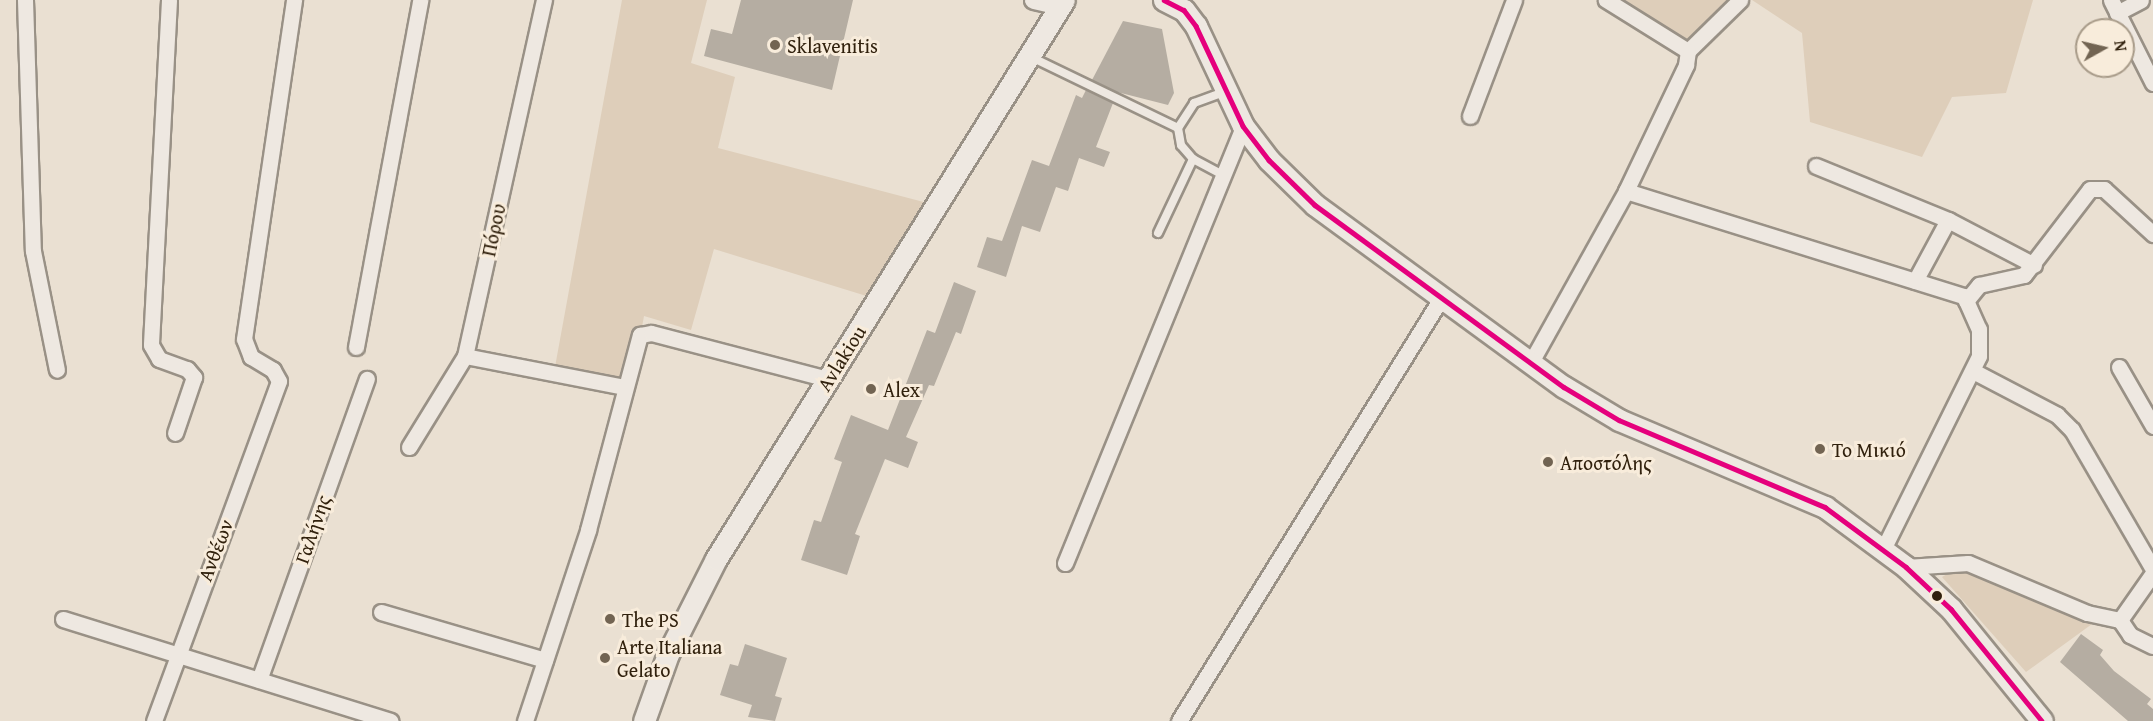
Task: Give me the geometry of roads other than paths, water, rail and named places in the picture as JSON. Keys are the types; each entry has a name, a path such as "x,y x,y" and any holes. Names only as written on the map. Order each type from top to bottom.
{"main road":[{"path":"1164,0 1190,18 1215,65"},
{"path":"1196,0 1215,65 1243,126 1269,160 1315,205 1531,362 1619,420 1825,507 1906,567 1951,609 2042,721"},
{"name":"Avlakiou","path":"644,721 690,606 828,379 1064,2"}],"street":[{"path":"25,0 33,251 57,370"},
{"path":"169,0 151,345 159,359 187,369 194,377 175,433"},
{"name":"Ανθέων","path":"154,721 174,657 279,381 273,370 251,357 244,339 294,0"},
{"path":"356,347 420,0"},
{"name":"Πόρου","path":"409,447 465,356 544,0"},
{"path":"1034,0 1064,2"},
{"path":"1470,116 1514,0"},
{"path":"1606,0 1688,51"},
{"path":"1531,362 1626,191 1681,81 1688,51 1740,0"},
{"path":"2141,0 2114,6 2153,83"},
{"path":"1065,562 1243,126"},
{"path":"1816,166 1948,220 2034,265"},
{"path":"1966,301 1979,285 2013,279 2034,265 2090,189 2097,186 2153,234"},
{"path":"1626,191 1915,281 1950,288 1966,301 1979,329 1973,371 1883,549"},
{"path":"1915,281 1948,220"},
{"path":"1179,721 1441,298"},
{"path":"525,721 588,530 634,345 640,335 651,333 828,379"},
{"path":"465,356 625,387"},
{"path":"2119,367 2153,426"},
{"path":"1973,371 2057,415 2073,430 2153,571 2120,620"},
{"name":"Γαλήνης","path":"260,680 367,380"},
{"path":"1906,567 1968,562 2087,613 2120,620 2130,635 2153,646"},
{"path":"381,612 545,660"},
{"path":"63,619 174,657 260,680 391,721"}],"lane":[{"path":"1031,57 1178,128"},
{"path":"1223,175 1193,159 1181,145 1178,128 1194,103 1225,91"},
{"path":"1158,232 1193,159"}],"place":[{"name":"Sklavenitis","path":"775,45"},
{"name":"Alex","path":"871,389"},
{"name":"Το Μικιό","path":"1820,449"},
{"name":"Αποστόλης","path":"1548,462"},
{"name":"The PS","path":"610,619"},
{"name":"Arte Italiana Gelato","path":"605,658"}]}
